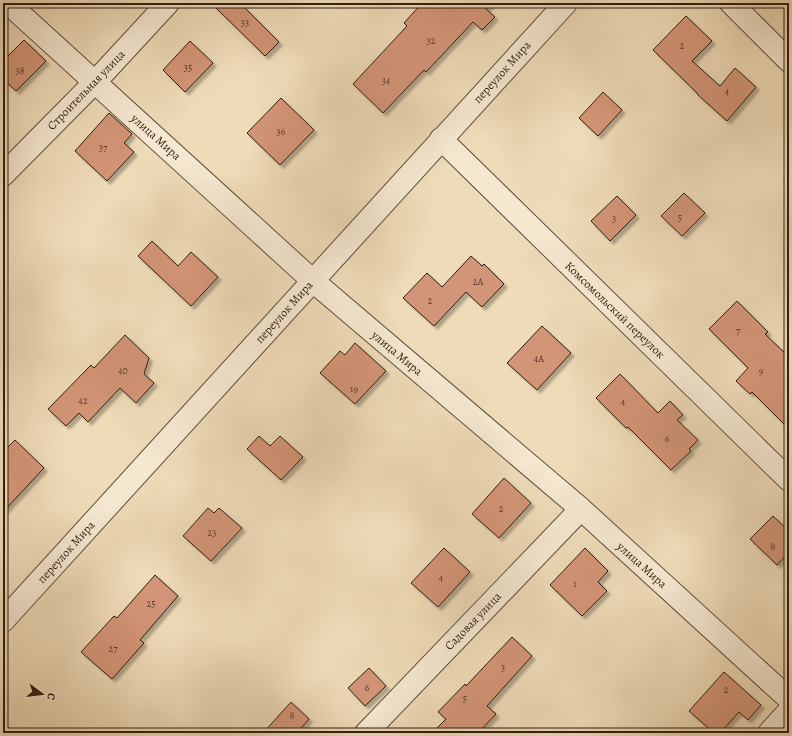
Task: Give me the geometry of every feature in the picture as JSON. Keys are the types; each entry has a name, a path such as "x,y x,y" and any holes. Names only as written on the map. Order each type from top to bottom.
{"street":[{"name":"улица Мира","path":"8,3 313,281 581,508 789,699"},
{"name":"Строительная улица","path":"3,175 95,82 168,3"},
{"name":"переулок Мира","path":"3,621 566,3"},
{"path":"731,3 789,61"},
{"name":"Комсомольский переулок","path":"441,140 789,480"},
{"name":"Садовая улица","path":"366,733 581,508"},
{"path":"769,733 789,711"}],"building":[{"path":"211,3 240,3 279,42 265,56"},
{"path":"422,3 491,3 486,9 495,17 482,30 473,22 426,72 424,70 383,113 353,84 407,26 404,23"},
{"path":"686,16 712,41 692,61 720,86 735,68 756,87 727,121 698,95 653,50"},
{"path":"24,40 46,61 16,91 3,79 3,61"},
{"path":"190,41 213,63 185,92 163,70"},
{"path":"603,92 622,110 598,136 579,118"},
{"path":"281,98 314,130 280,165 247,133"},
{"path":"109,113 132,134 124,143 134,152 107,181 75,151"},
{"path":"684,193 705,213 682,236 661,216"},
{"path":"617,196 636,215 610,241 591,221"},
{"path":"152,241 178,266 191,252 218,277 191,306 138,256"},
{"path":"471,256 482,266 484,264 504,284 482,307 466,292 434,326 403,298 427,273 442,287"},
{"path":"737,301 768,332 765,334 789,357 789,429 752,392 750,394 736,381 748,368 709,329"},
{"path":"542,326 571,353 537,390 507,363"},
{"path":"125,335 149,358 144,374 154,383 136,403 120,388 88,422 79,413 66,426 48,409 91,365 94,368"},
{"path":"355,343 386,371 355,404 320,373 340,351 345,355"},
{"path":"620,374 658,413 670,401 683,415 677,420 698,440 689,449 691,451 671,470 628,427 626,428 596,398"},
{"path":"259,436 270,446 280,436 303,457 281,480 247,449"},
{"path":"15,440 44,468 3,512 3,452"},
{"path":"504,478 531,503 499,538 472,514"},
{"path":"208,508 214,513 219,508 242,528 211,561 183,536"},
{"path":"773,516 789,531 789,552 777,565 750,539"},
{"path":"444,548 470,572 438,607 411,583"},
{"path":"585,548 608,571 598,582 607,591 582,616 550,585"},
{"path":"155,575 178,596 140,640 144,643 112,679 81,652 114,616 117,618"},
{"path":"512,637 532,656 487,706 496,714 478,733 432,733 446,719 438,712 465,684 466,686"},
{"path":"369,668 386,686 365,706 348,688"},
{"path":"724,672 761,705 748,720 739,712 720,733 714,733 689,711"},
{"path":"291,702 309,719 297,733 263,733"}]}
